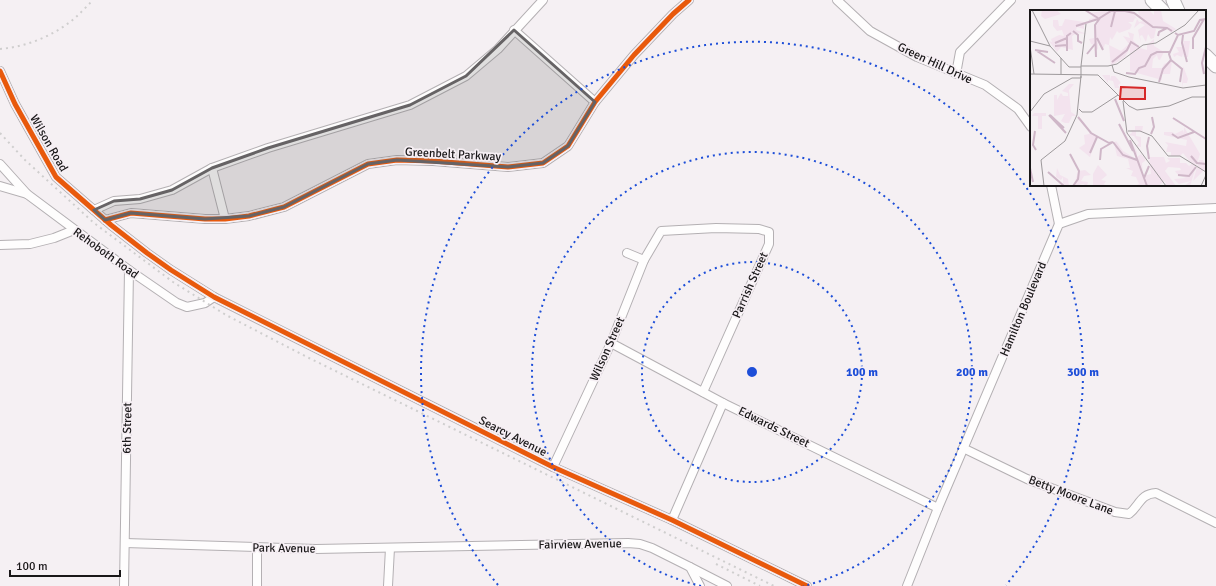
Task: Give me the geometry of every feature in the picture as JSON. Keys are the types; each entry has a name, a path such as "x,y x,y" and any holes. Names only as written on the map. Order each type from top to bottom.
{"main road":[{"path":"1152,0 1162,10"},
{"path":"1173,0 1178,10"},
{"path":"1206,56 1216,66"}],"street":[{"path":"94,210 114,201 140,199 172,190 212,168 268,148 410,105 466,76 498,49 543,0"},
{"name":"Greenbelt Parkway","path":"105,220 131,213 174,217 225,219 250,216 284,207 368,164 397,160 508,167 543,163 568,146 595,102 634,54 688,0"},
{"name":"Green Hill Drive","path":"837,0 870,30 918,57 985,85 1018,109 1030,125"},
{"path":"956,74 960,52 1011,0"},
{"path":"514,30 595,102"},
{"name":"Wilson Road","path":"0,71 16,104 56,177 105,220 153,258 214,297"},
{"path":"0,164 27,194"},
{"path":"212,168 225,219"},
{"name":"Rehoboth Road","path":"0,186 27,194 129,270 177,303 188,307 205,303 214,297"},
{"path":"1051,186 1059,224 1088,214 1216,208"},
{"name":"Hamilton Boulevard","path":"907,586 963,448 1059,224"},
{"name":"Parrish Street","path":"661,231 716,228 759,229 769,232 768,244 703,392"},
{"path":"0,245 30,244 54,238 74,230"},
{"name":"Wilson Street","path":"553,467 611,343 644,260 661,231"},
{"path":"627,253 644,260"},
{"name":"6th Street","path":"124,586 129,270"},
{"name":"Searcy Avenue","path":"214,297 553,467 672,520 807,586"},
{"name":"Edwards Street","path":"611,343 723,403 938,508"},
{"path":"672,520 723,403"},
{"name":"Betty Moore Lane","path":"963,448 1028,479 1115,512 1129,514 1136,509 1143,497 1156,493 1216,523"},
{"name":"Park Avenue","path":"125,543 316,549 443,547"},
{"name":"Fairview Avenue","path":"443,547 640,544 652,548 727,586"},
{"path":"256,547 257,586"},
{"path":"388,586 390,548"},
{"path":"690,567 700,586"}],"highlighted area":[{"path":"514,30 595,102 568,146 543,163 508,167 397,160 368,164 284,207 249,216 205,219 131,213 105,220 94,210 114,201 140,199 172,190 212,168 268,148 410,105 466,76"}],"railway":[{"path":"0,49 28,44 46,37 73,20 93,0"},
{"path":"0,133 25,160 94,223 173,282 226,315 309,358 774,586"},
{"path":"716,564 760,586"}],"cycle path":[{"path":"105,220 131,213 205,219 225,219 249,216 284,207 368,164 397,160 433,161 508,167 543,163 568,146 595,102 634,55 673,14 689,0"},
{"path":"0,71 15,104 56,177 111,225 171,270 214,297 553,467 672,520 807,586"}]}
